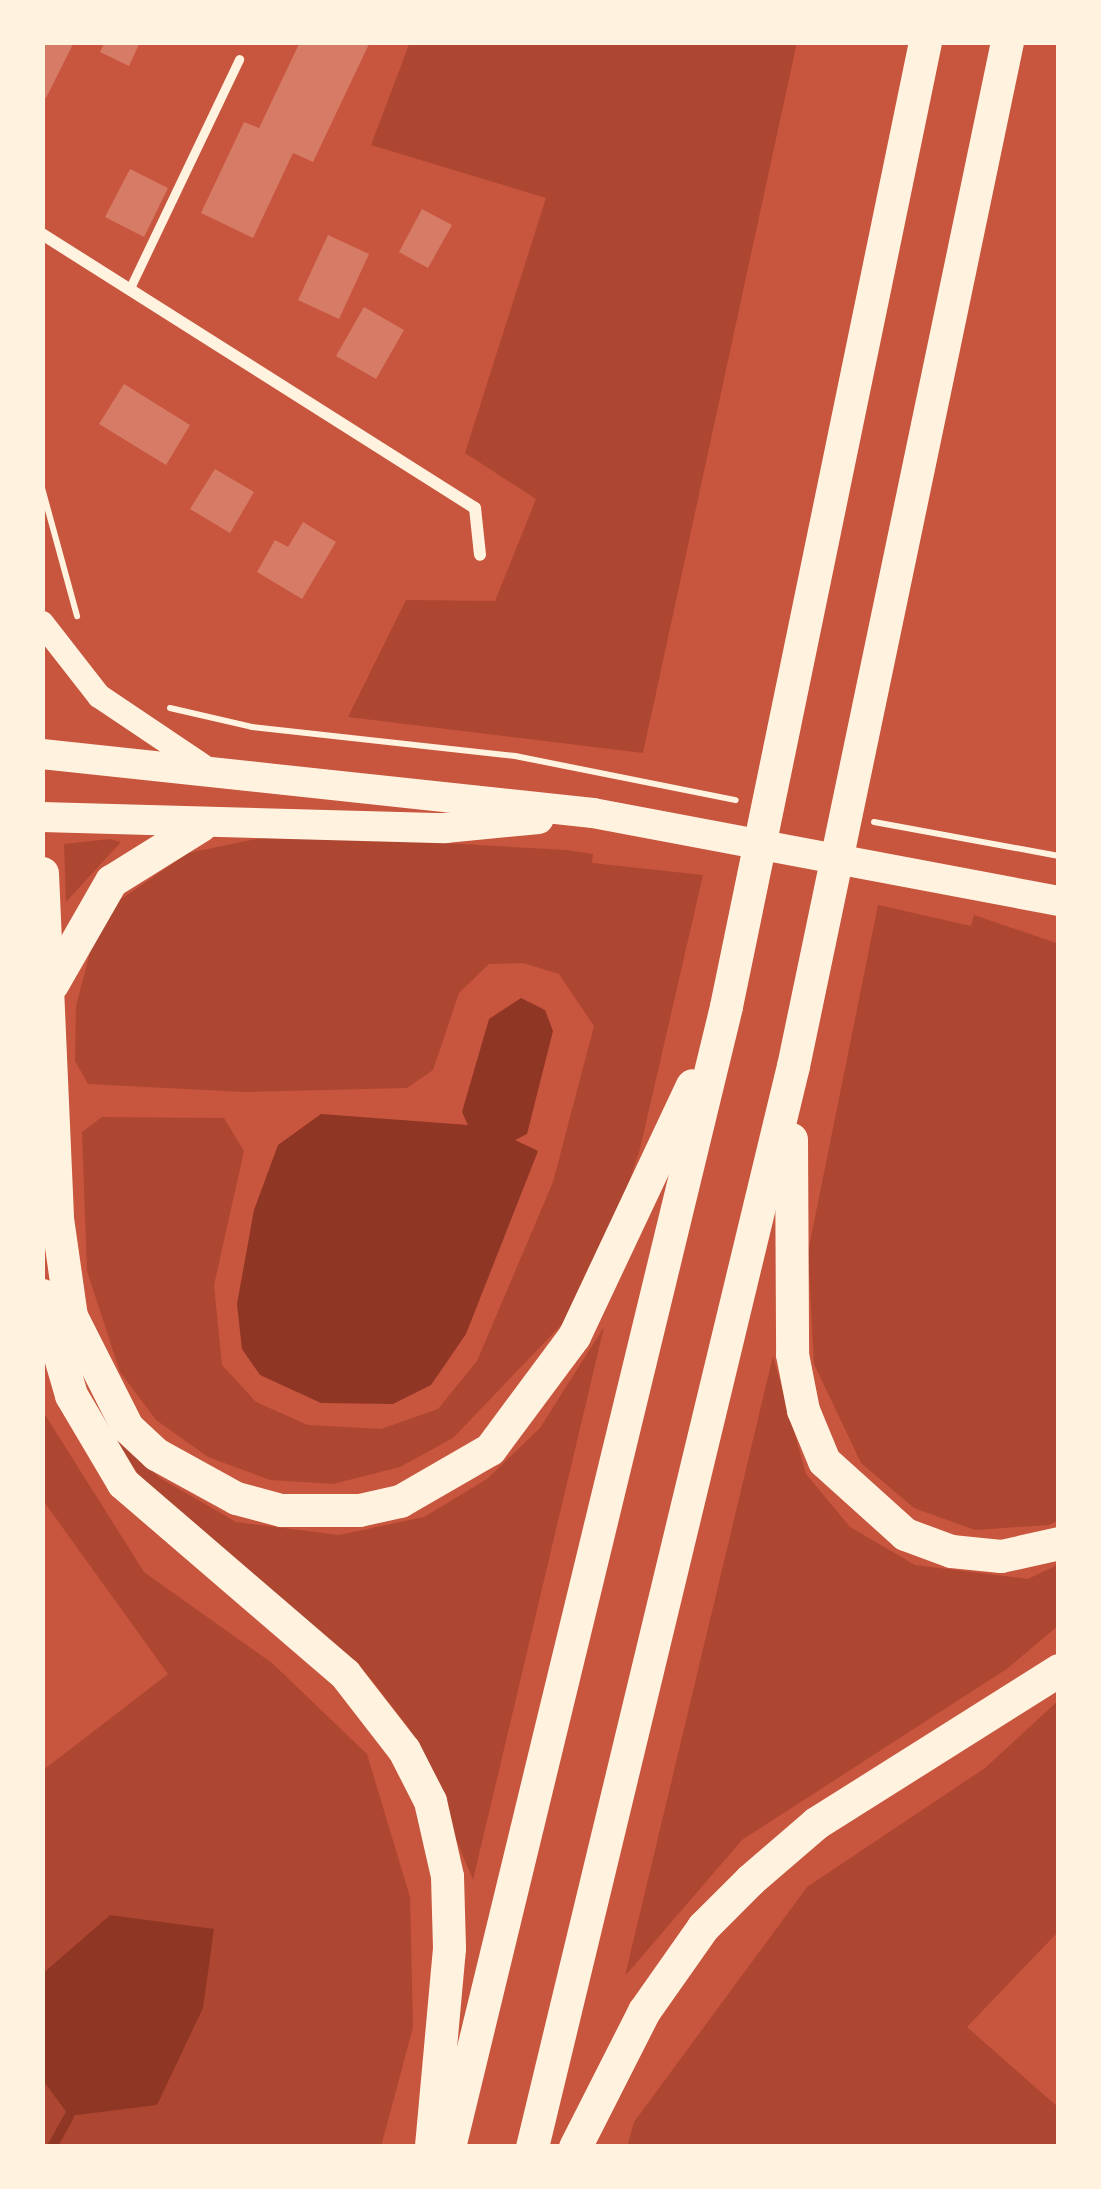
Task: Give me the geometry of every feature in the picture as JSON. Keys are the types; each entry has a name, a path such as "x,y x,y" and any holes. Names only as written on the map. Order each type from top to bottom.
{"highway":[{"path":"449,2147 726,1006 925,42"},
{"path":"532,2147 793,1066 1007,42"},
{"path":"48,991 111,881 201,825"},
{"path":"42,873 62,1267 71,1316 106,1395 156,1454 197,1482 315,1513 400,1501 449,1477 490,1449 529,1402 574,1336 640,1204 726,1006"},
{"path":"793,1066 789,1310 802,1410 824,1460 905,1534 952,1551 1000,1556 1059,1544"},
{"path":"42,1295 71,1395 122,1484 345,1674 404,1750 430,1801 447,1876 449,1948 431,2147"},
{"path":"575,2147 644,2011 703,1927 750,1880 816,1823 1059,1670"}],"main road":[{"path":"42,622 99,696 203,766"},
{"path":"42,754 203,766 597,814 980,882 1059,901"},
{"path":"42,817 201,825 245,818 445,829 597,814"}],"street":[{"path":"42,235 475,508 480,555"}],"lane":[{"path":"129,290 239,59"}],"path":[{"path":"42,488 81,624"},
{"path":"164,706 252,727 515,755 606,778"},
{"path":"986,841 1059,856"}],"shaded area":[{"path":"410,42 797,42 643,753 348,717 406,600 495,601 536,499 465,453 546,198 371,145"},
{"path":"281,834 566,850 593,854 592,863 703,875 640,1149 619,1212 564,1322 453,1438 400,1467 333,1484 270,1480 208,1457 156,1420 120,1372 87,1271 82,1132 102,1117 224,1118 244,1151 214,1285 222,1365 256,1402 308,1425 381,1429 438,1409 477,1361 553,1182 594,1026 559,974 523,963 489,964 459,993 433,1070 407,1088 244,1092 88,1084 75,1061 76,1006 92,944 114,904 188,853"},
{"path":"121,842 66,902 64,844"},
{"path":"878,905 971,926 974,915 1059,944 1059,1520 1049,1525 975,1530 914,1508 861,1463 814,1364 808,1252"},
{"path":"521,998 545,1010 553,1031 527,1134 515,1140 538,1151 466,1334 431,1385 393,1404 321,1403 260,1375 242,1349 237,1304 254,1210 278,1145 321,1114 468,1125 462,1112 489,1019"},
{"path":"604,1327 473,1880 409,1728 359,1664 195,1531 146,1485 111,1435 160,1478 236,1522 339,1535 424,1517 487,1479 540,1428"},
{"path":"773,1356 806,1474 850,1527 915,1565 1028,1579 1059,1564 1059,1625 1008,1668 742,1840 625,1976"},
{"path":"42,1410 144,1572 272,1663 367,1754 410,1897 413,2027 381,2147 42,2147 42,2079 69,2116 110,1915 42,1974 42,1771 168,1674 42,1499"},
{"path":"1059,1700 1059,1931 967,2027 1059,2108 1059,2147 627,2147 634,2122 807,1887 985,1768"},
{"path":"110,1915 214,1929 203,2008 157,2105 69,2116 42,2079 42,1974"}],"building":[{"path":"42,42 74,42 46,98 42,96"},
{"path":"105,42 140,42 129,66 100,52"},
{"path":"300,42 370,42 313,162 293,153 253,238 201,213 244,122 259,128"},
{"path":"130,169 168,188 144,237 105,217"},
{"path":"422,209 452,225 428,268 399,252"},
{"path":"328,235 369,254 339,319 298,300"},
{"path":"364,307 404,330 376,379 336,356"},
{"path":"124,384 190,425 166,465 99,424"},
{"path":"215,469 254,492 230,533 190,509"},
{"path":"303,522 336,542 302,599 257,572 275,540 288,547"}],"waterway":[{"path":"52,2147 69,2116"}]}
